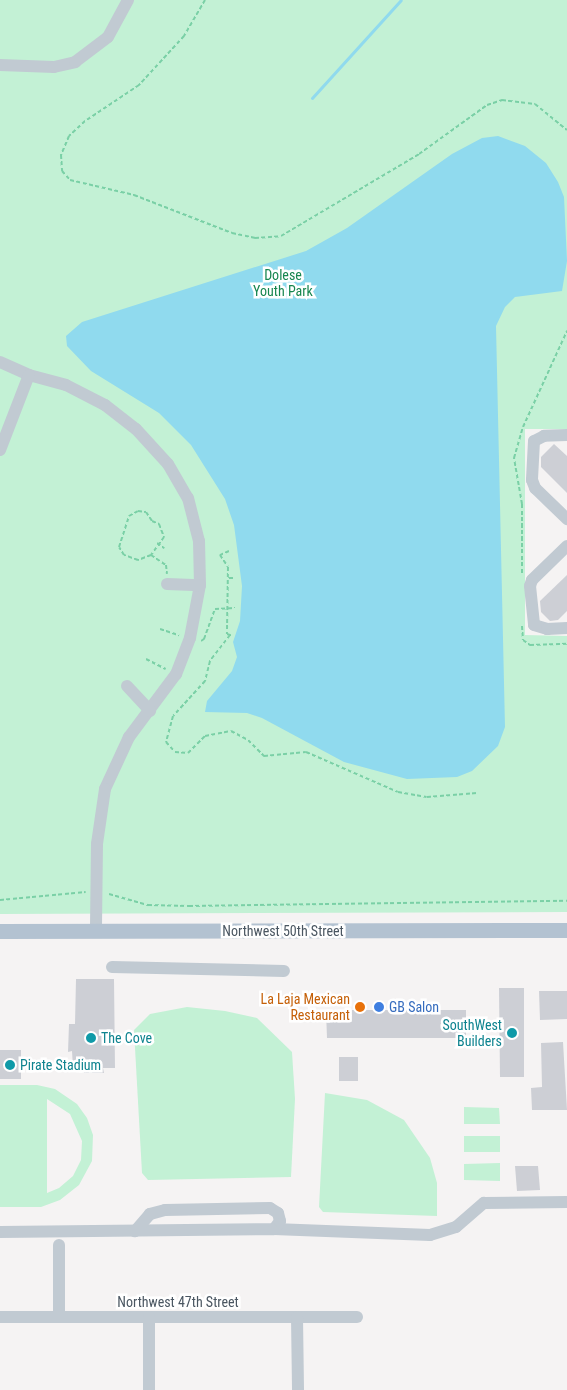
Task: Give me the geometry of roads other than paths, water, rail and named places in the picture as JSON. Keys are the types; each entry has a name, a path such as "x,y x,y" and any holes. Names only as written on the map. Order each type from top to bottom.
{"main road":[{"name":"Northwest 50th Street","path":"0,931 567,930"}],"street":[{"path":"0,65 54,67 75,62 108,37 128,0"},
{"path":"0,362 29,375 66,385 105,405 136,429 168,464 188,498 199,541 200,585 190,638 176,674 129,737 105,789 97,844 96,932"},
{"path":"0,450 29,375"},
{"path":"567,435 544,436 534,441 532,480 535,488 567,519"},
{"path":"567,546 532,580 530,586 534,625 567,628"},
{"path":"167,584 200,585"},
{"path":"127,686 150,711"},
{"path":"112,967 284,971"},
{"path":"0,1232 274,1229 430,1234 456,1227 484,1203 567,1202"},
{"path":"135,1231 150,1214 165,1210 262,1208 278,1213 280,1221 274,1229"},
{"path":"59,1245 59,1317"},
{"name":"Northwest 47th Street","path":"0,1317 357,1317"},
{"path":"149,1317 149,1390"},
{"path":"297,1317 298,1390"}],"water":[{"path":"498,136 525,146 546,163 558,182 564,197 567,261 562,291 515,297 505,307 496,326 505,727 498,746 472,771 457,777 407,779 344,762 262,718 247,713 205,712 207,701 232,671 237,657 233,642 240,621 242,586 234,525 225,499 191,445 159,413 91,371 67,346 66,336 82,322 306,251 347,228 452,154 482,138"}],"waterway":[{"path":"312,98 401,0"}],"place":[{"name":"La Laja Mexican Restaurant","path":"360,1007"},
{"name":"GB Salon","path":"379,1007"},
{"name":"SouthWest Builders","path":"512,1033"},
{"name":"The Cove","path":"91,1038"},
{"name":"Pirate Stadium","path":"10,1065"}],"park label":[{"name":"Dolese Youth Park","path":"283,284"}]}
